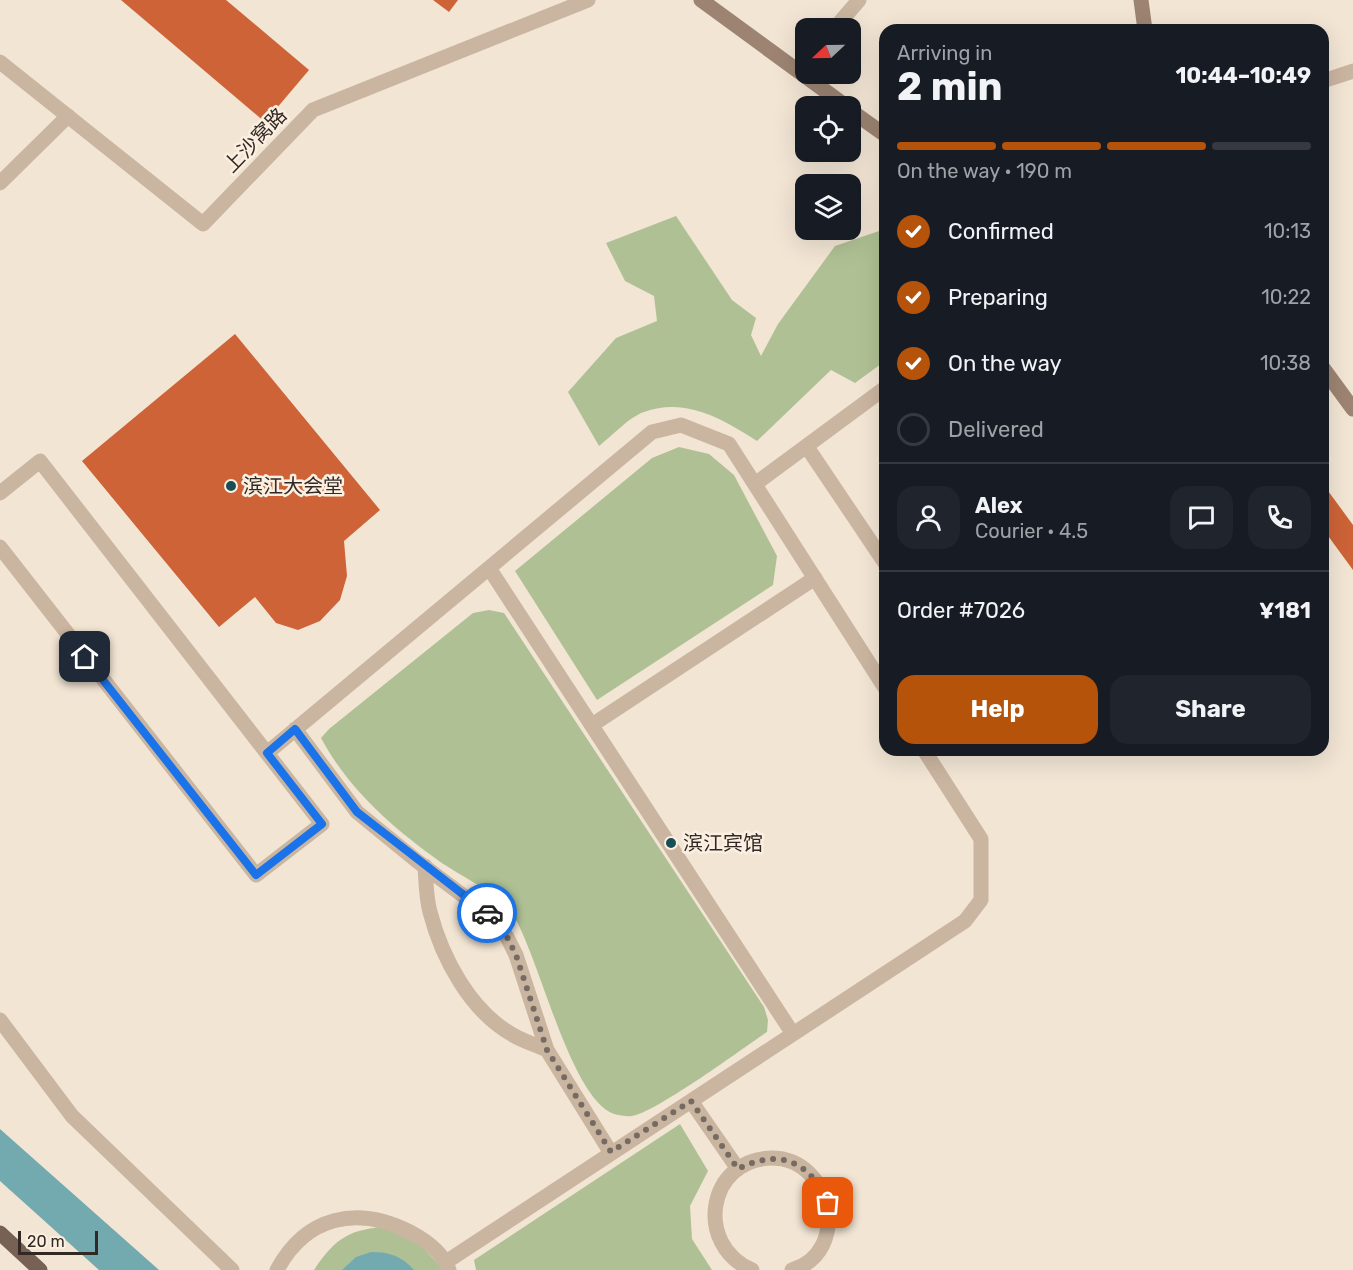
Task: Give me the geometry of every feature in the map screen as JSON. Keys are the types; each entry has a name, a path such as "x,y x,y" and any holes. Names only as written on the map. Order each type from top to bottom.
{"main road":[{"path":"0,1233 40,1270"}],"street":[{"name":"上沙窝路","path":"0,62 203,224 313,110 588,0"},
{"path":"701,0 795,63"},
{"path":"844,18 859,0"},
{"path":"1141,0 1144,24"},
{"path":"1329,79 1353,71"},
{"path":"821,84 834,96"},
{"path":"0,183 68,116"},
{"path":"861,118 879,131"},
{"path":"1329,376 1353,409"},
{"path":"755,484 879,393"},
{"path":"267,753 652,432 681,425 729,444 879,679"},
{"path":"807,447 879,555"},
{"path":"0,493 40,461 322,824 256,875 0,547"},
{"path":"489,568 793,1034"},
{"path":"592,725 815,578"},
{"path":"295,729 357,812 485,912 507,937 516,955 547,1050 611,1152"},
{"path":"277,1270 289,1247 325,1223 362,1216 392,1223 423,1239 447,1266 611,1152 965,921 981,900 981,839 928,756"},
{"path":"424,866 429,911 437,933 452,967 473,1000 488,1017 513,1035 547,1050"},
{"path":"0,1020 72,1116 232,1270"},
{"path":"691,1101 738,1169"},
{"path":"752,1270 741,1265 727,1252 717,1236 714,1218 716,1199 724,1183 738,1169 754,1161 782,1160 807,1171 820,1185 828,1203 829,1222 824,1241 813,1257 792,1270"}],"green space":[{"path":"676,216 732,300 756,318 751,335 761,356 778,324 835,246 853,240 861,240 861,237 879,231 879,365 855,383 831,370 757,441 717,418 674,407 659,408 638,414 599,446 568,392 616,338 657,321 654,296 625,281 606,243"},
{"path":"679,447 709,454 734,475 777,556 773,585 597,700 515,571 652,458"},
{"path":"489,610 504,613 764,1007 768,1020 767,1032 678,1093 632,1116 614,1114 598,1103 583,1082 557,1025 523,935 507,907 489,892 439,861 388,821 358,791 332,757 321,738 329,729 473,613"},
{"path":"680,1124 708,1171 690,1206 692,1239 712,1270 476,1270 474,1260"},
{"path":"389,1227 411,1235 444,1270 314,1270 329,1250 345,1237 364,1230"}],"water":[{"path":"0,1129 159,1270 0,1270"},
{"path":"371,1252 395,1256 405,1261 414,1270 342,1270 356,1257"}],"pier":[{"path":"0,1181 99,1270 0,1270"}],"building":[{"path":"121,0 226,0 309,70 265,122"},
{"path":"433,0 458,0 449,12"},
{"name":"滨江大会堂","path":"235,334 380,510 344,541 347,576 340,600 320,621 298,630 276,623 255,597 219,627 82,461"},
{"path":"1329,492 1353,525 1353,570 1329,537"}],"way so far":[{"path":"487,913 507,937 516,955 530,996 535,1021 547,1050 611,1152 691,1101 738,1169 754,1161 772,1158 791,1162 807,1171 820,1185 828,1203"}],"place":[{"name":"滨江大会堂","path":"231,486"},
{"name":"滨江宾馆","path":"671,843"}],"route":[{"path":"85,657 256,875 322,824 267,753 295,729 357,812 417,861 487,913"}]}
